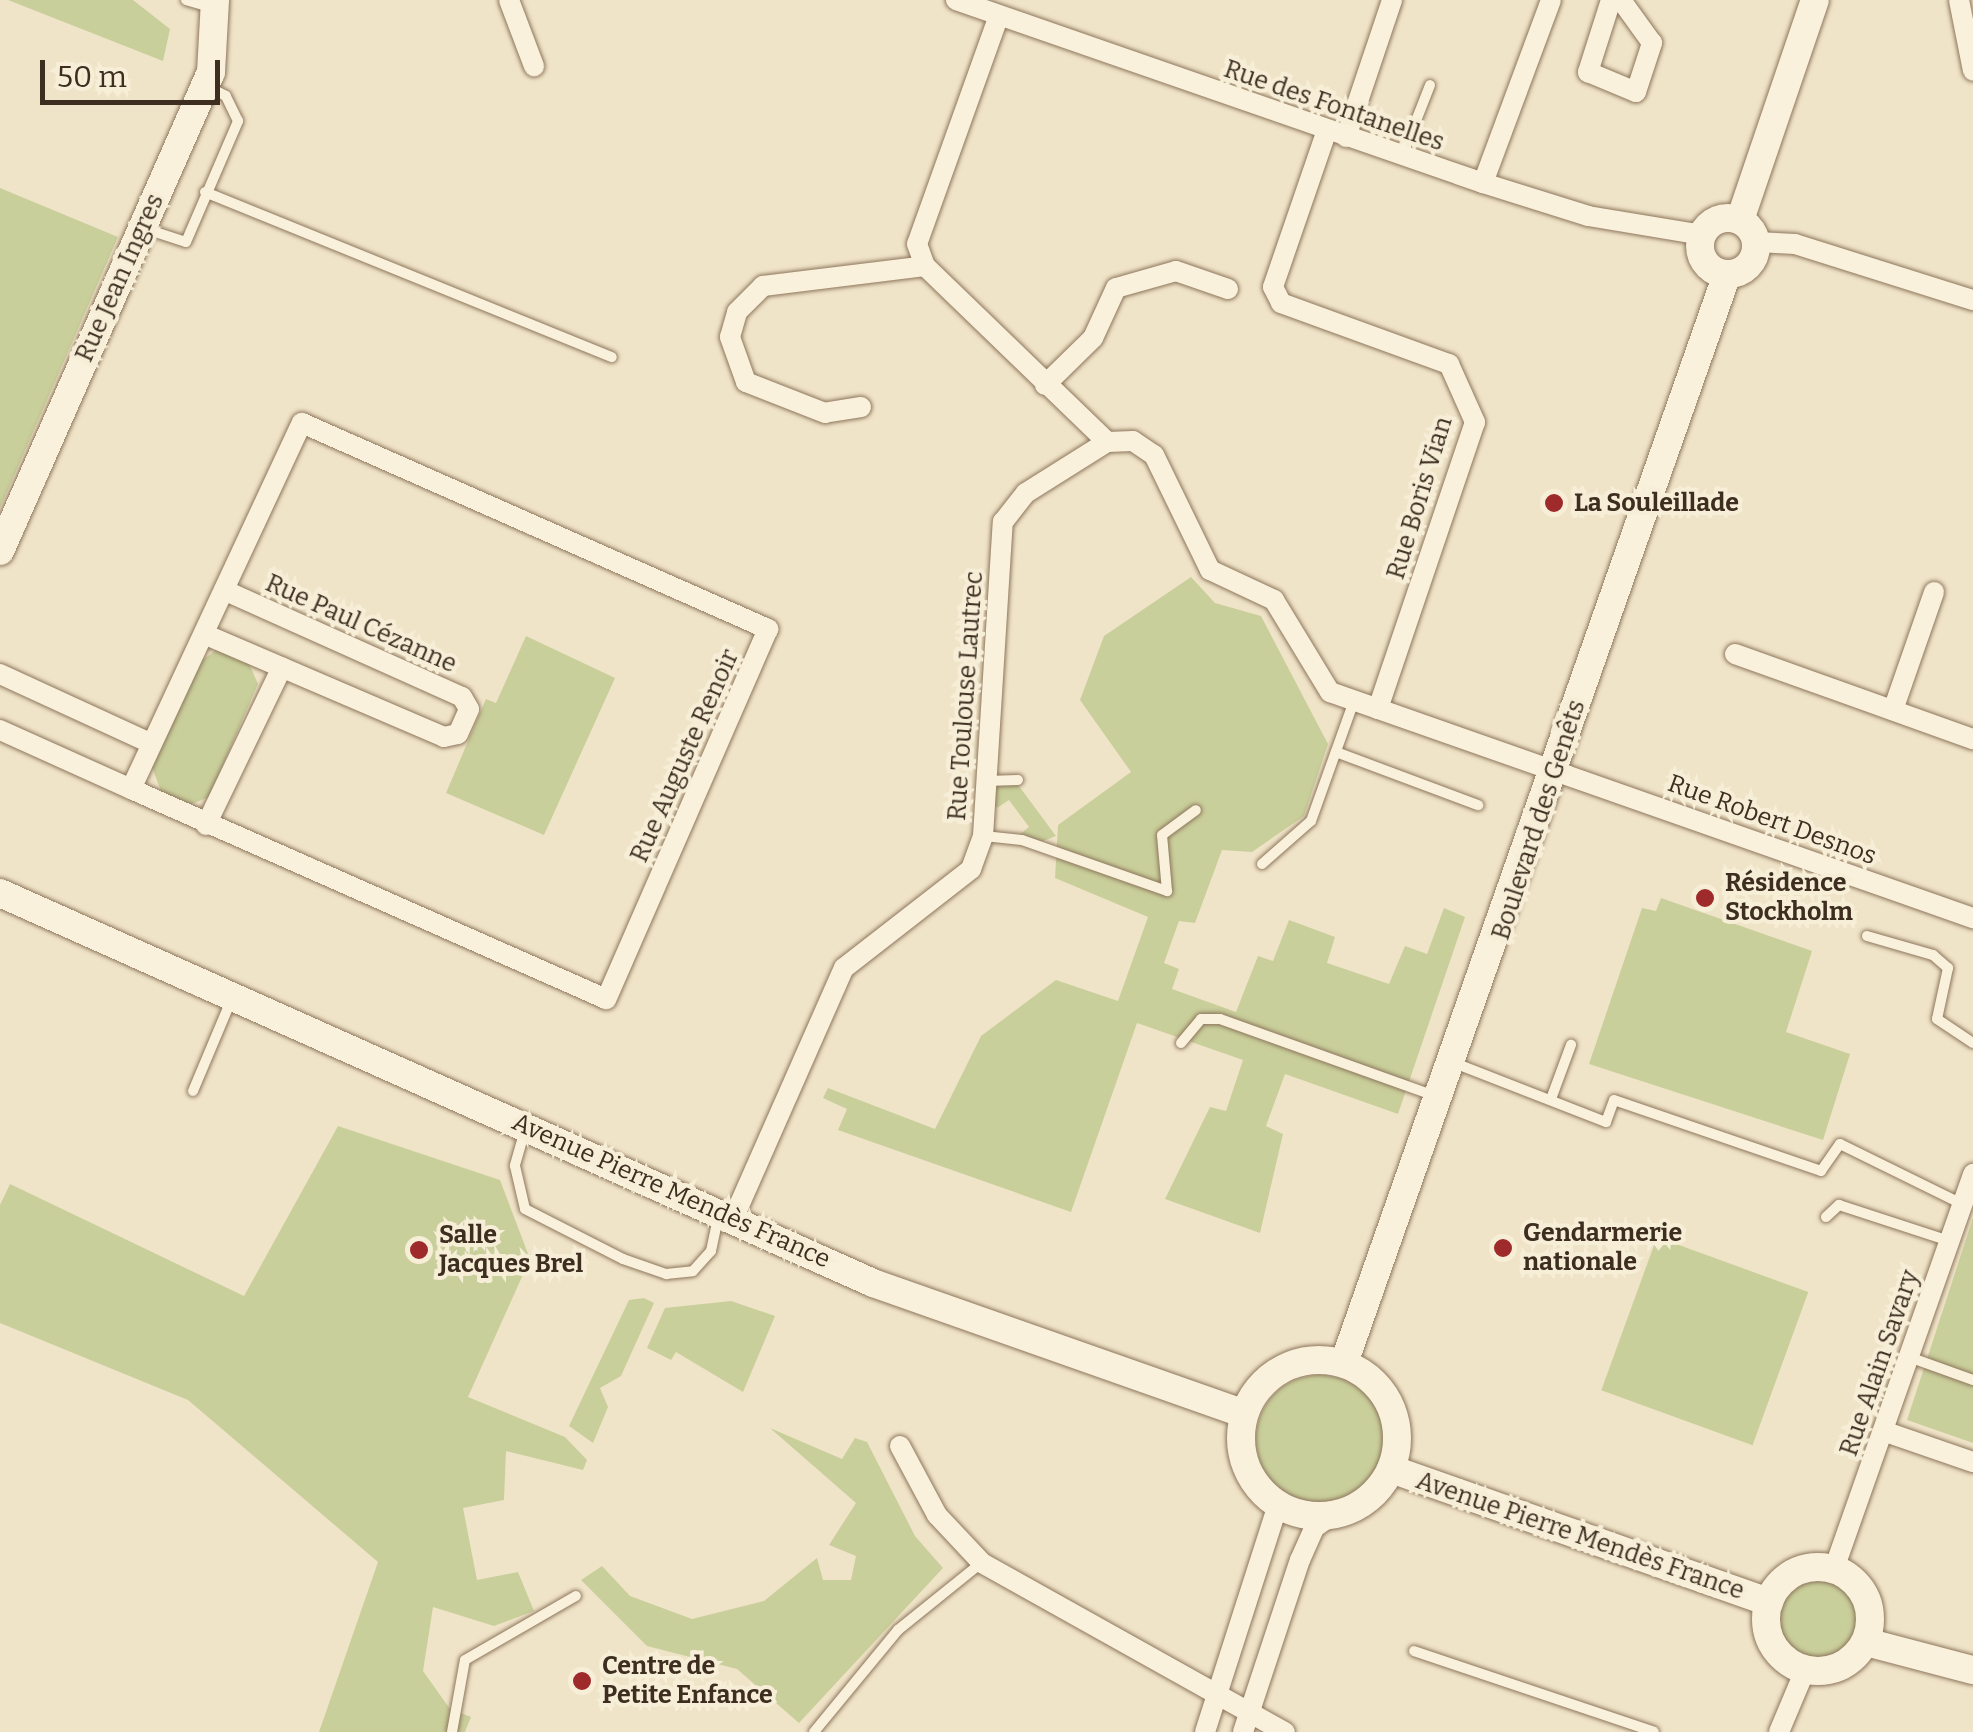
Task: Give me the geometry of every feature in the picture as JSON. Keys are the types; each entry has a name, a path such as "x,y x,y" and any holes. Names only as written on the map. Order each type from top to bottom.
{"street":[{"path":"508,0 534,66"},
{"name":"Rue des Fontanelles","path":"956,0 998,18 1483,183 1588,216 1702,235"},
{"name":"Rue Boris Vian","path":"1378,708 1475,422 1448,364 1282,303 1273,287 1392,0"},
{"path":"1483,183 1551,0"},
{"path":"1610,0 1588,72 1636,92 1652,43 1621,0"},
{"path":"1815,0 1748,231 1748,264 1728,274 1706,262 1702,235 1718,220 1748,231 1973,300"},
{"path":"1960,0 1973,69"},
{"name":"Rue Jean Ingres","path":"0,551 206,86 215,4"},
{"path":"998,18 918,244 925,266 1107,442"},
{"path":"861,407 825,413 746,382 730,337 736,312 763,286 925,266"},
{"path":"1045,385 1094,338 1116,288 1176,271 1228,289"},
{"name":"Boulevard des Genêts","path":"1344,1364 1457,1064 1555,769 1728,274"},
{"name":"Rue Auguste Renoir","path":"0,730 206,825 606,998 768,629 302,423 131,789"},
{"name":"Rue Robert Desnos","path":"1107,442 1133,441 1154,455 1210,570 1274,600 1330,692 1973,918"},
{"name":"Rue Toulouse Lautrec","path":"727,1214 827,994 844,968 971,870 982,836 1003,522 1026,494 1107,442"},
{"name":"Rue Paul Cézanne","path":"204,634 444,736 458,734 469,709 462,697 224,590"},
{"path":"1892,710 1934,592"},
{"path":"1735,654 1973,739"},
{"path":"206,825 282,667"},
{"path":"0,674 152,744"},
{"name":"Avenue Pierre Mendès France","path":"0,893 527,1124 873,1283 1244,1414"},
{"name":"Rue Alain Savary","path":"1834,1569 1973,1174"},
{"path":"1243,1732 1314,1528 1367,1500 1391,1469 1390,1405 1344,1364 1298,1362 1276,1371 1244,1414 1245,1465 1278,1505 1332,1516"},
{"path":"1883,1431 1973,1462"},
{"path":"900,1446 937,1515 982,1562 1252,1710 1284,1732"},
{"name":"Avenue Pierre Mendès France","path":"1391,1469 1769,1602"},
{"path":"1205,1732 1278,1505"},
{"path":"1834,1569 1866,1598 1866,1642 1841,1667 1805,1670 1772,1644 1769,1602 1795,1572 1834,1569"},
{"path":"1866,1642 1973,1670"},
{"path":"1778,1732 1805,1670"}],"lane":[{"path":"186,0 215,4"},
{"path":"1403,156 1430,85"},
{"path":"142,228 186,242 238,121 226,96 206,86"},
{"path":"205,192 612,357"},
{"path":"1262,864 1311,821 1354,700"},
{"path":"1336,752 1478,805"},
{"path":"984,782 1018,780"},
{"path":"982,836 1022,840 1167,891 1162,835 1196,810"},
{"path":"1867,936 1933,954 1948,968 1938,1019 1973,1043"},
{"path":"193,1092 233,997"},
{"path":"1181,1043 1201,1019 1220,1020 1443,1099"},
{"path":"1551,1099 1571,1046"},
{"path":"1457,1064 1606,1122 1614,1100 1820,1171 1840,1144 1962,1204"},
{"path":"527,1124 515,1166 525,1209 623,1259 666,1274 693,1271 711,1251 727,1214"},
{"path":"1826,1217 1839,1205 1949,1241"},
{"path":"1909,1357 1973,1380"},
{"path":"814,1732 825,1712 898,1630 982,1562"},
{"path":"452,1732 465,1660 576,1596"},
{"path":"1414,1651 1654,1732"}],"green space":[{"path":"8,0 133,0 170,29 163,61"},
{"path":"0,188 118,237 0,508"},
{"path":"1191,577 1215,603 1261,616 1328,744 1304,816 1252,852 1222,850 1195,923 1179,921 1164,963 1179,969 1172,989 1236,1012 1258,956 1273,961 1289,920 1335,937 1327,963 1389,984 1405,946 1427,954 1444,908 1465,917 1398,1114 1285,1074 1266,1126 1283,1134 1260,1233 1165,1199 1210,1107 1226,1111 1243,1060 1137,1023 1071,1212 838,1130 847,1109 823,1098 828,1088 935,1129 981,1036 1056,980 1118,1001 1148,917 1055,878 1058,825 1131,772 1080,700 1104,636"},
{"path":"526,636 615,678 544,835 446,793 486,699 496,703"},
{"path":"216,650 248,661 258,684 209,797 187,806 162,794 152,767 201,661"},
{"path":"1016,782 1056,836 1038,843 1018,836 1029,827 1009,800 997,808 987,796 987,784"},
{"path":"1661,898 1812,951 1786,1032 1850,1054 1823,1140 1589,1064 1642,908 1656,911"},
{"path":"338,1126 500,1180 530,1259 468,1397 565,1437 587,1460 583,1470 506,1451 504,1500 463,1508 477,1580 518,1572 534,1611 494,1626 433,1607 423,1671 450,1709 471,1717 465,1732 319,1732 378,1562 188,1400 0,1323 0,1205 10,1184 244,1296"},
{"path":"1973,1218 1973,1443 1907,1420"},
{"path":"1657,1237 1808,1292 1753,1445 1601,1390"},
{"path":"644,1298 654,1303 621,1376 600,1388 608,1407 593,1443 569,1426 629,1300"},
{"path":"731,1301 775,1316 743,1392 676,1352 671,1360 647,1348 665,1308"},
{"path":"1320,1375 1344,1380 1365,1394 1379,1415 1384,1439 1379,1463 1365,1484 1344,1498 1320,1503 1296,1498 1275,1484 1261,1463 1256,1439 1261,1415 1275,1394 1296,1380"},
{"path":"770,1428 842,1459 855,1438 867,1442 915,1536 943,1568 799,1723 737,1669 647,1646 581,1580 602,1566 630,1596 692,1619 764,1601 817,1558 823,1580 851,1580 856,1556 829,1545 856,1503"},
{"path":"1818,1580 1833,1583 1846,1592 1855,1605 1855,1635 1846,1648 1833,1657 1818,1660 1803,1657 1790,1648 1781,1635 1778,1620 1781,1605 1790,1592 1803,1583"}],"place":[{"name":"La Souleillade","path":"1554,503"},
{"name":"Résidence Stockholm","path":"1705,898"},
{"name":"Gendarmerie nationale","path":"1503,1248"},
{"name":"Salle Jacques Brel","path":"419,1250"},
{"name":"Centre de Petite Enfance","path":"582,1681"}]}
